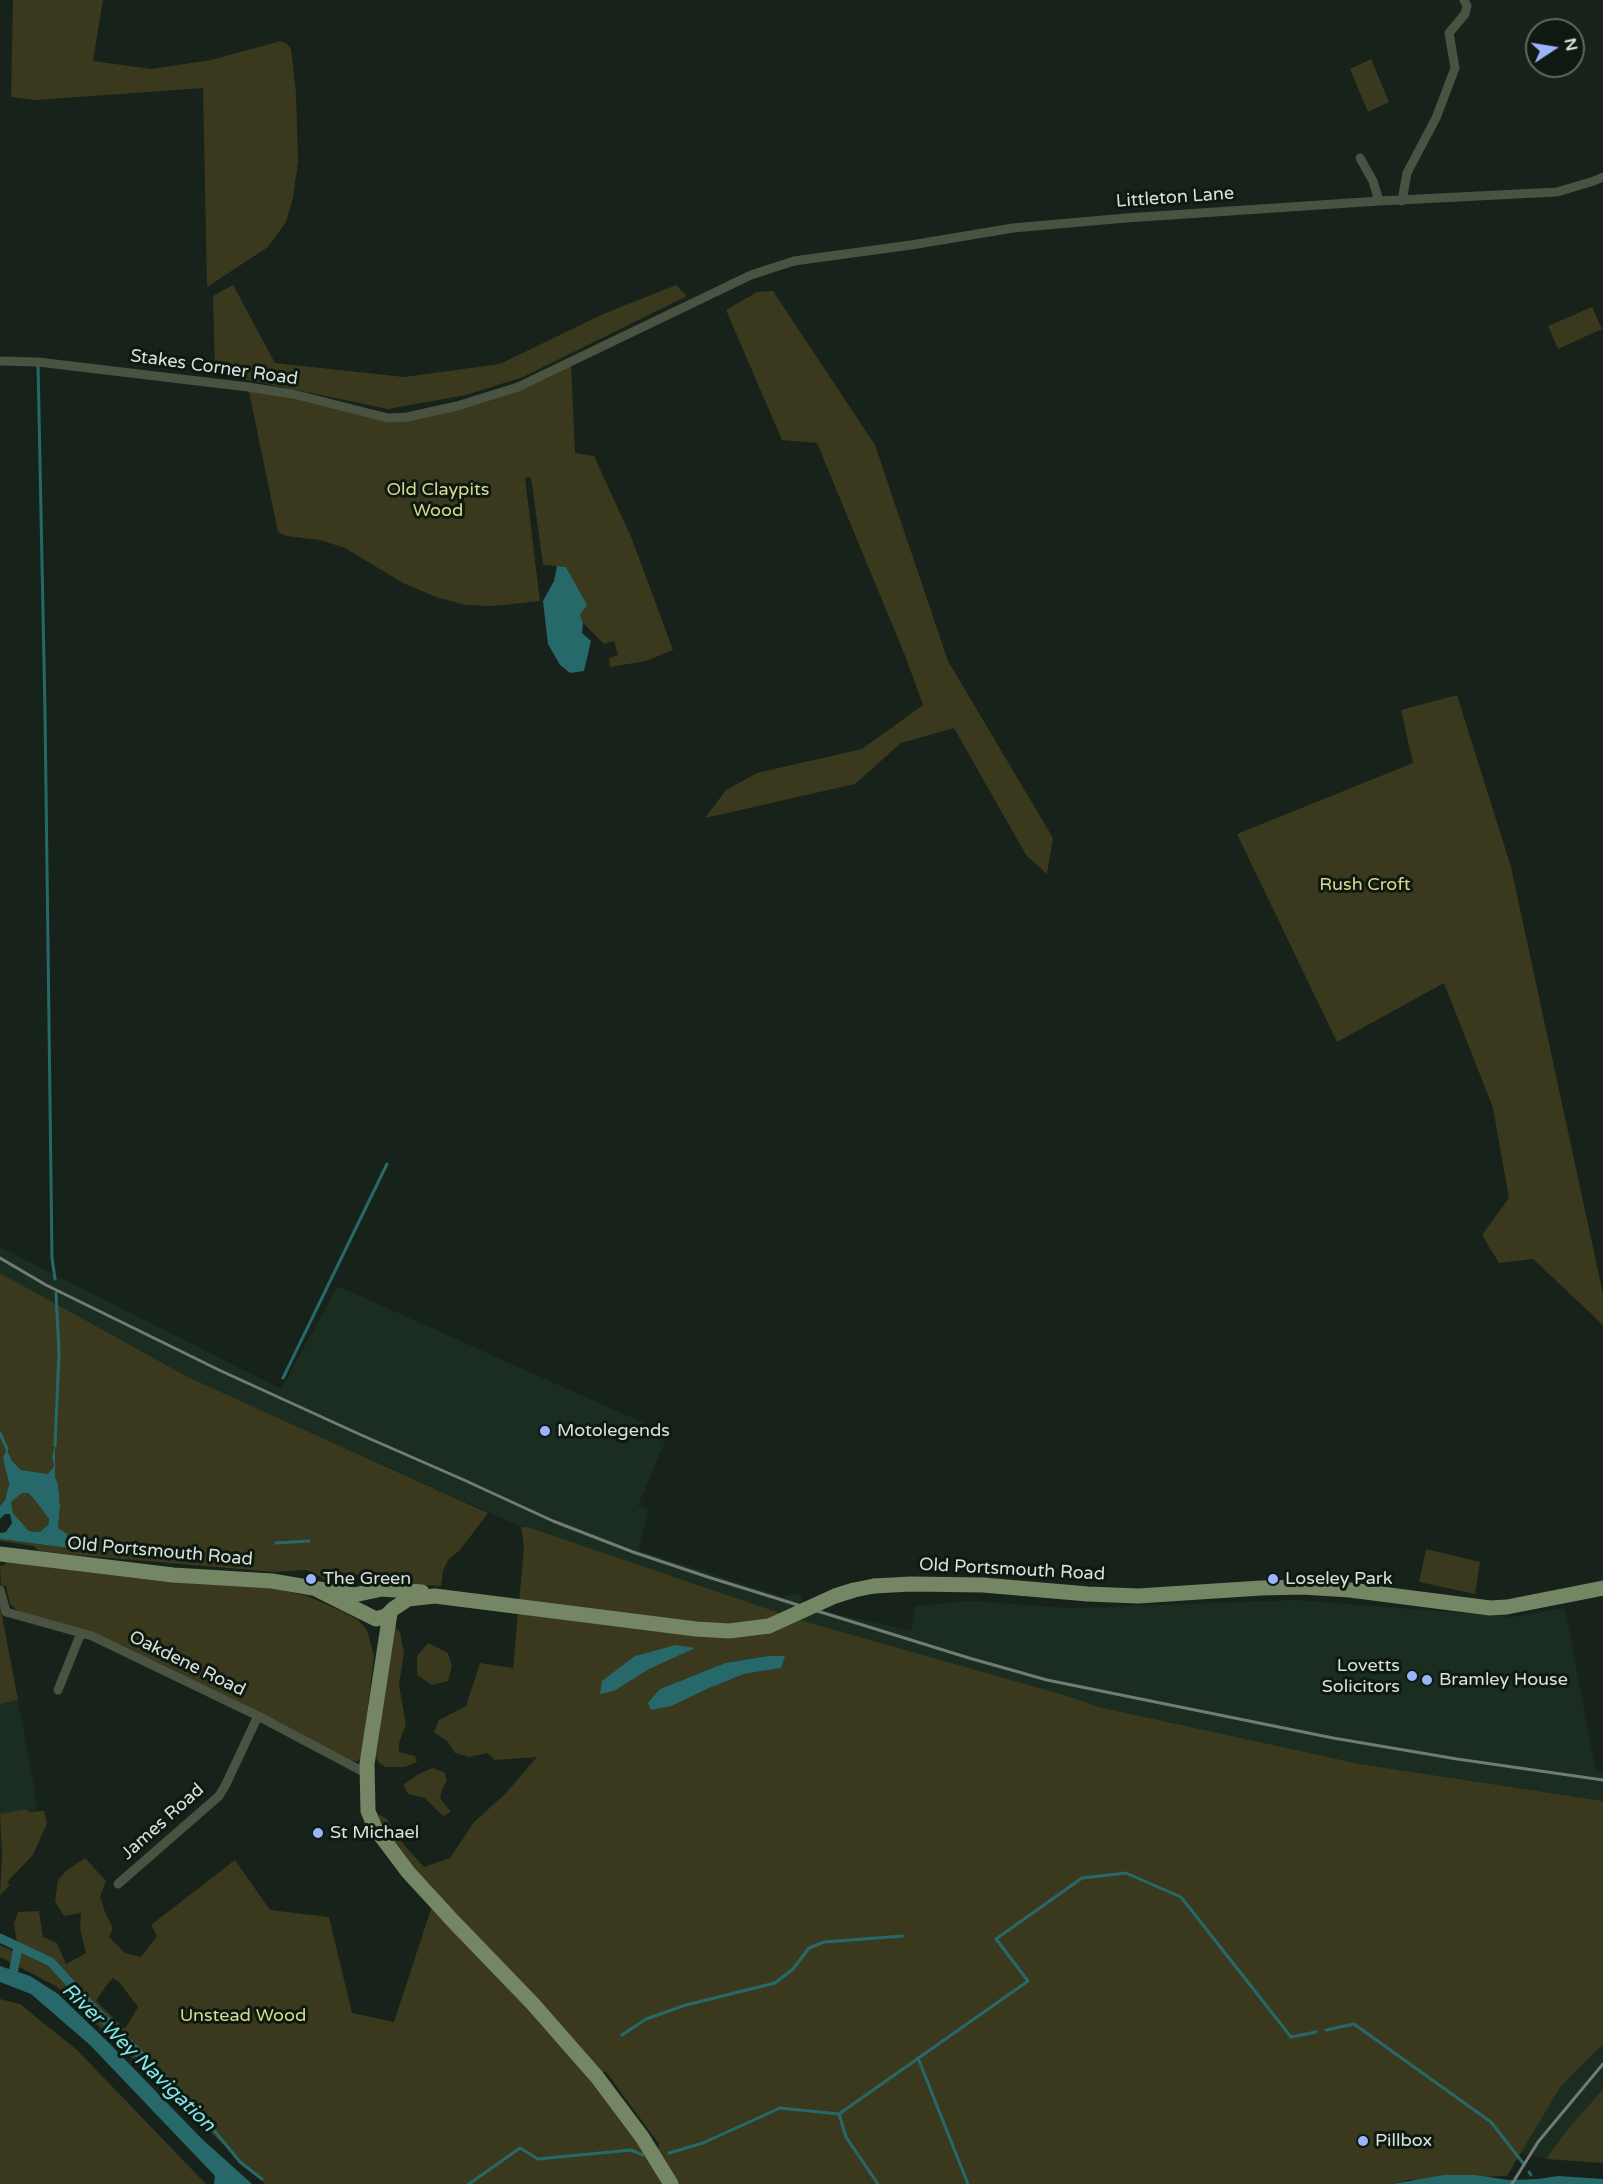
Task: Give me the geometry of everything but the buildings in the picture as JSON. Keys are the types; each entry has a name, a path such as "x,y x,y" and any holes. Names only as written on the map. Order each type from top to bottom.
{"main road":[{"name":"Old Portsmouth Road","path":"0,1554 174,1575 272,1581 354,1595 378,1590 425,1593 696,1629 729,1631 770,1626 835,1596 854,1590 874,1586 911,1584 983,1585 1138,1596 1302,1587 1350,1590 1490,1608 1506,1607 1603,1588"},
{"name":"Old Portsmouth Road","path":"316,1589 369,1617"},
{"path":"383,1655 377,1630 364,1602 368,1594 378,1590 390,1596 391,1611 367,1764 368,1811 375,1828 408,1872 533,2004 597,2077 642,2137 671,2184"},
{"name":"Old Portsmouth Road","path":"391,1611 408,1599 435,1596"},
{"path":"369,1617 381,1618 391,1611"}],"street":[{"path":"1402,201 1407,173 1436,118 1455,68 1449,33 1465,14 1467,6 1464,0"},
{"path":"1360,158 1373,181 1379,201"},
{"name":"Littleton Lane","path":"751,274 794,261 1012,228 1379,201 1557,192 1603,177"},
{"name":"Stakes Corner Road","path":"0,361 38,362 248,387 293,394 380,417 407,417 458,406 518,387 751,274"},
{"name":"Oakdene Road","path":"0,1590 6,1612 92,1636 258,1716 360,1770 368,1770"},
{"path":"58,1690 81,1633"},
{"name":"James Road","path":"118,1884 219,1796 258,1716"}],"shaded area":[{"path":"0,1247 281,1389 338,1286 668,1434 638,1506 648,1509 639,1550 783,1597 800,1593 803,1602 819,1610 911,1631 915,1606 970,1601 1071,1608 1296,1600 1513,1617 1565,1608 1596,1772 1603,1773 1603,1801 1360,1764 1099,1707 803,1621 528,1527 521,1527 188,1377 0,1273"},
{"path":"18,1700 35,1791 36,1810 0,1818 0,1704"},
{"path":"1603,2044 1603,2089 1567,2130 1546,2159 1521,2153 1561,2085"}],"green space":[{"path":"13,0 103,0 93,61 151,69 211,60 281,41 287,44 291,49 296,93 298,162 293,198 286,222 268,247 207,287 203,88 36,100 11,97"},
{"path":"1371,59 1389,102 1368,112 1350,69"},
{"path":"233,285 275,363 404,377 500,364 603,314 676,285 687,296 523,377 466,395 388,409 215,373 213,296"},
{"path":"773,291 875,445 948,661 1053,838 1047,874 1026,855 954,728 901,743 855,784 705,818 726,790 757,773 862,749 923,705 904,653 817,443 782,440 726,310 757,292"},
{"path":"1592,307 1602,329 1558,349 1548,326"},
{"name":"Old Claypits Wood","path":"571,362 575,453 594,456 632,539 673,650 646,661 610,667 609,658 618,655 614,641 604,644 583,623 580,615 586,605 566,567 543,565 531,477 525,478 540,601 494,606 465,605 436,597 403,583 345,548 320,540 286,536 278,532 248,387 388,418 458,406"},
{"name":"Rush Croft","path":"1457,695 1511,867 1603,1294 1603,1325 1533,1259 1499,1263 1482,1235 1509,1198 1493,1108 1444,983 1337,1042 1237,834 1413,763 1401,710"},
{"path":"0,1273 188,1377 488,1513 460,1550 448,1560 443,1571 441,1586 376,1582 368,1576 334,1572 330,1575 350,1581 352,1591 330,1586 321,1577 307,1570 274,1572 76,1555 39,1551 34,1546 0,1541 0,1539 68,1548 58,1528 60,1506 55,1477 55,1449 52,1457 54,1466 48,1474 21,1470 12,1461 8,1450 3,1458 9,1484 5,1500 0,1506"},
{"path":"22,1493 27,1493 34,1499 49,1519 49,1524 40,1532 29,1531 13,1513 11,1502"},
{"path":"521,1527 528,1527 803,1621 1099,1707 1360,1764 1603,1801 1603,2044 1561,2086 1507,2176 1408,2180 1392,2184 678,2184 658,2150 659,2144 606,2072 600,2072 433,1893 383,1830 375,1813 387,1819 404,1845 424,1867 450,1858 474,1822 505,1794 537,1757 495,1760 488,1753 469,1757 455,1753 448,1742 434,1732 439,1720 466,1706 480,1663 513,1668 524,1547","holes":["768,1656 781,1668 744,1674 707,1689 660,1689 725,1663"]},
{"path":"1426,1549 1480,1562 1475,1594 1419,1582"},
{"path":"7,1561 260,1585 307,1596 342,1611 358,1620 367,1630 374,1656 362,1755 358,1761 349,1760 152,1662 18,1611 10,1604 6,1586 1,1585 0,1566 5,1565"},
{"path":"0,1605 18,1700 0,1704"},
{"path":"394,1626 400,1632 404,1653 399,1685 406,1725 399,1743 399,1752 415,1756 417,1762 404,1767 386,1767 379,1763 376,1757"},
{"path":"428,1643 448,1653 452,1666 448,1681 432,1685 417,1675 417,1656"},
{"path":"432,1768 444,1772 447,1780 440,1798 451,1812 443,1816 425,1798 408,1794 403,1785"},
{"path":"27,1809 28,1812 44,1811 47,1823 33,1855 7,1882 10,1885 0,1895 2,1854 0,1814"},
{"name":"Unstead Wood","path":"85,1858 106,1881 100,1897 113,1928 109,1937 125,1953 141,1957 157,1936 151,1925 235,1860 270,1910 329,1917 352,2013 394,2022 432,1906 564,2046 640,2146 664,2184 265,2184 56,1986 0,1957 0,1945 14,1951 17,1943 14,1924 18,1912 39,1911 43,1937 57,1943 66,1964 86,1953 80,1928 81,1913 64,1916 55,1901 58,1880 67,1870","holes":["113,1978 119,1982 138,2007 125,2029 96,2001"]},
{"path":"0,1999 20,2004 77,2050 206,2184 0,2184"},
{"path":"1603,2089 1603,2163 1546,2159 1567,2130"}],"water":[{"path":"557,566 566,567 587,605 580,615 583,623 582,633 591,641 584,671 570,673 560,665 548,644 543,601 554,581"},
{"path":"55,1446 55,1477 60,1506 58,1528 67,1534 68,1548 0,1539 0,1533 6,1532 12,1523 10,1514 5,1514 0,1519 0,1506 5,1500 9,1484 3,1458 7,1449 12,1461 21,1470 48,1474 54,1466 52,1457","holes":["22,1493 28,1493 49,1519 49,1524 40,1532 29,1531 13,1513 11,1502"]},
{"path":"676,1645 695,1648 649,1669 614,1691 600,1694 602,1681 635,1656"},
{"path":"768,1656 785,1656 781,1668 744,1674 671,1706 651,1710 648,1703 660,1689 725,1663"},
{"path":"0,1966 30,1976 58,1994 201,2138 252,2184 214,2184 215,2176 90,2045 31,1994 0,1982"},
{"path":"1444,2175 1475,2175 1508,2180 1558,2176 1603,2179 1603,2184 1392,2184"}],"waterway":[{"path":"38,363 52,1258 55,1279"},
{"path":"283,1378 387,1164"},
{"path":"55,1446 59,1353 56,1293"},
{"path":"0,1433 7,1449"},
{"path":"276,1543 309,1541"},
{"path":"669,2153 703,2143 780,2108 839,2114 1028,1981 996,1939 1082,1878 1126,1873 1181,1897 1291,2037 1316,2032"},
{"path":"622,2035 646,2019 686,2005 775,1983 793,1969 809,1948 824,1942 903,1936"},
{"name":"River Wey Navigation","path":"0,1938 51,1962 144,2059"},
{"path":"13,1974 18,1947"},
{"path":"1326,2030 1354,2024 1491,2122 1523,2163"},
{"path":"918,2058 968,2184"},
{"name":"River Wey Navigation","path":"144,2059 181,2090 240,2162 262,2179"},
{"path":"839,2114 846,2137 878,2184"},
{"path":"469,2184 520,2148 538,2159 631,2150 643,2155"}],"railway":[{"path":"0,1258 46,1285 219,1370 359,1434 553,1521 633,1552 711,1578 1047,1680 1333,1738 1603,1780"},
{"path":"1512,2184 1538,2142 1603,2064"}],"place":[{"name":"Motolegends","path":"545,1431"},
{"name":"The Green","path":"311,1579"},
{"name":"Loseley Park","path":"1273,1579"},
{"name":"Lovetts Solicitors","path":"1412,1676"},
{"name":"Bramley House","path":"1427,1680"},
{"name":"St Michael","path":"318,1833"},
{"name":"Pillbox","path":"1363,2141"}]}
